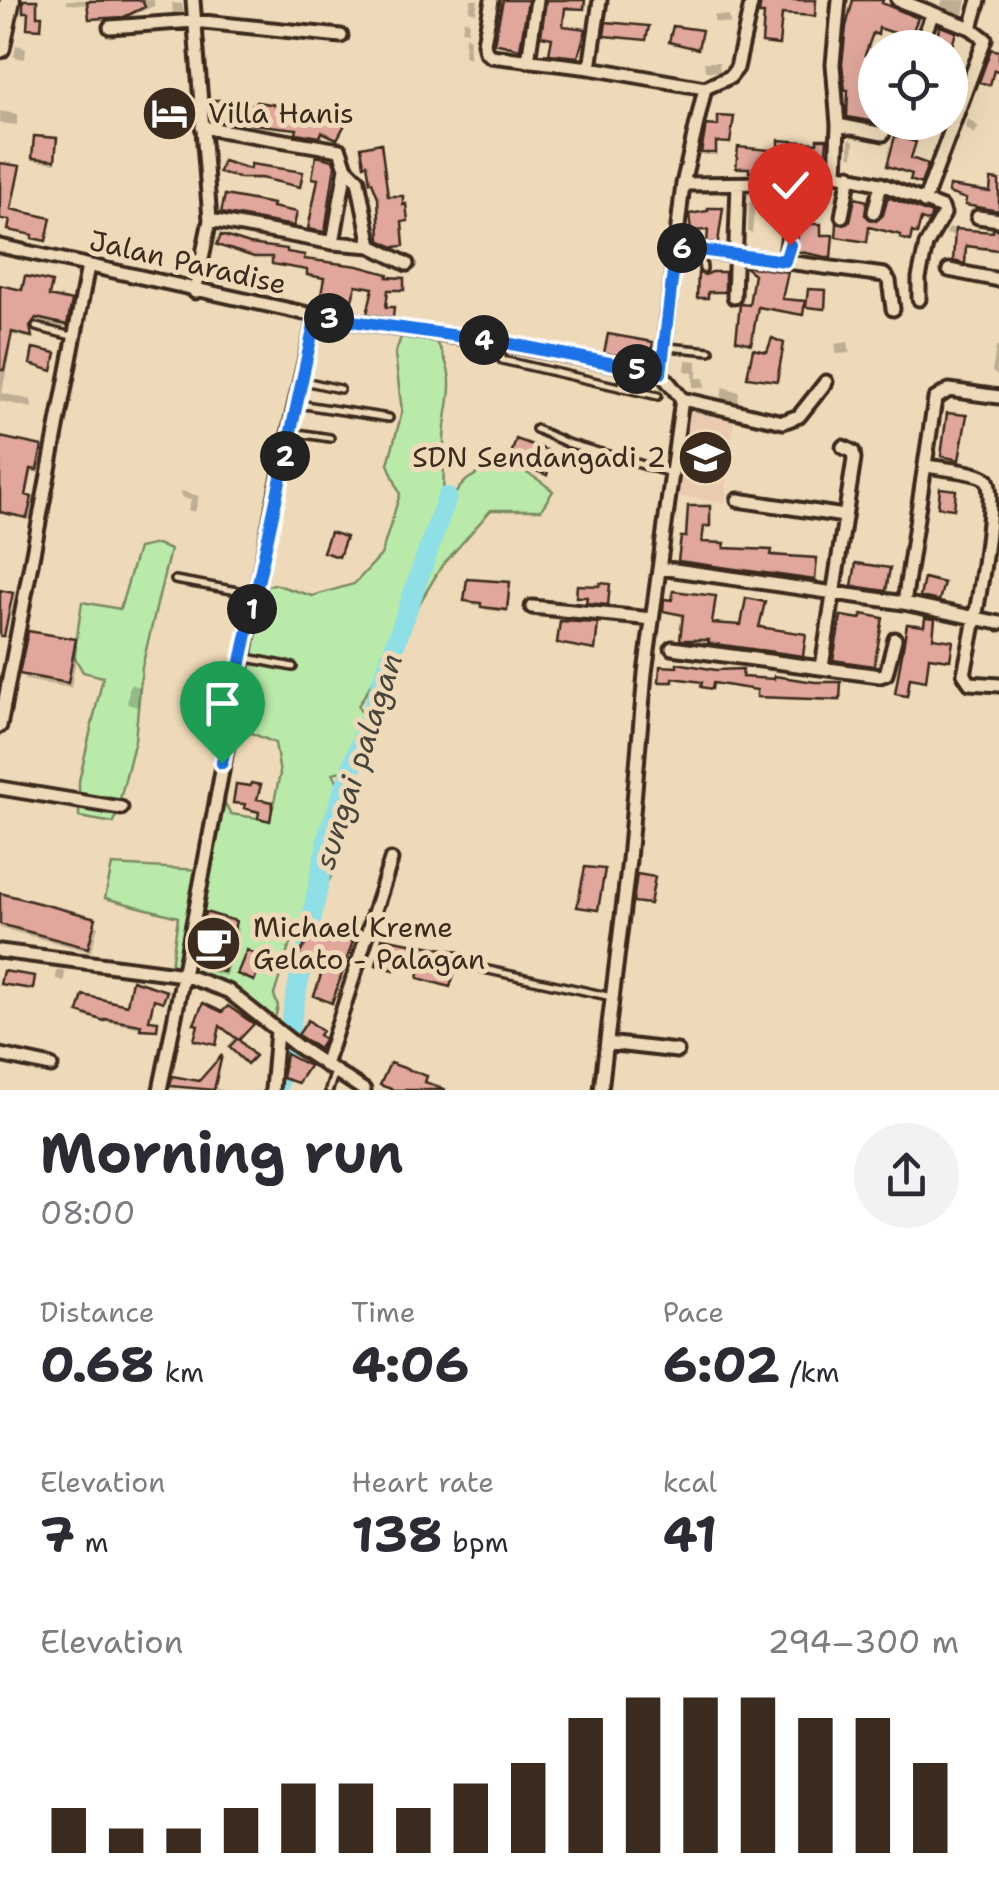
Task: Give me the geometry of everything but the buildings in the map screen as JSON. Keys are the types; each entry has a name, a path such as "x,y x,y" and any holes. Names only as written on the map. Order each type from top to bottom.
{"main road":[{"path":"0,48 10,0"}],"street":[{"path":"193,0 210,220 195,292"},
{"path":"492,0 484,42 486,52 705,88 730,76 737,68 752,0"},
{"path":"528,61 538,0"},
{"path":"590,68 600,0"},
{"path":"840,0 833,50 843,174 842,216"},
{"path":"898,0 971,28 982,34 985,44 924,202"},
{"path":"971,28 979,0"},
{"path":"926,30 933,13"},
{"path":"110,28 194,20 341,36"},
{"path":"705,88 683,184 661,373 682,398 783,422 798,416 826,382"},
{"path":"838,124 858,128"},
{"path":"202,127 340,150 346,168 358,180 371,246"},
{"path":"333,243 346,168"},
{"path":"683,184 784,183 843,174 942,208 944,214 926,246 919,299"},
{"path":"784,183 790,228 785,261"},
{"path":"734,297 738,184"},
{"path":"874,212 881,184"},
{"path":"978,216 999,220"},
{"path":"210,220 333,243 371,246 406,264"},
{"name":"Jalan Paradise","path":"0,246 316,316 501,342 661,373"},
{"path":"675,251 884,275 889,281 893,309"},
{"path":"0,726 88,266"},
{"path":"950,270 999,280"},
{"path":"160,1090 242,657 316,316"},
{"path":"904,603 934,407 941,392 949,390 999,397"},
{"path":"601,1090 652,619 682,398"},
{"path":"822,667 854,460 853,452 843,447"},
{"path":"926,466 986,478 993,495 993,560 964,674 970,683 999,686"},
{"path":"738,500 844,516"},
{"path":"661,568 836,592 999,622"},
{"path":"532,607 652,619"},
{"path":"672,648 884,676 895,638"},
{"path":"0,788 121,808"},
{"path":"330,1068 391,860"},
{"path":"0,951 184,975 228,991 350,1086 364,1090"},
{"path":"272,1090 281,1034"},
{"path":"606,1042 676,1051"},
{"path":"0,1055 50,1066"}],"lane":[{"path":"675,251 702,260 703,269"},
{"path":"36,328 76,336"},
{"path":"501,342 502,360 658,396"},
{"path":"664,346 710,351"},
{"path":"621,388 626,368"},
{"path":"302,381 340,389"},
{"path":"297,404 389,418"},
{"path":"536,429 567,443 674,474"},
{"path":"290,432 330,438"},
{"path":"176,580 255,594"},
{"path":"242,657 293,667"},
{"path":"484,968 612,998"},
{"path":"329,1090 330,1068"}],"shaded area":[{"name":"SDN Sendangadi 2","path":"686,408 734,418 725,503 675,495"}],"green space":[{"path":"404,329 437,342 448,370 442,512 467,480 490,468 522,471 553,491 541,510 491,510 441,567 358,706 368,725 358,767 333,773 345,797 339,861 315,907 295,928 274,995 278,1006 274,1022 219,981 171,966 178,917 105,898 112,865 201,870 220,795 231,814 270,820 280,774 275,743 232,725 259,588 274,584 312,596 354,584 381,555 400,494 388,464 402,412 395,354"},
{"path":"157,544 170,550 142,667 135,740 114,823 79,817 79,781 103,677 83,672 74,656 82,602 120,609 138,548"}],"waterway":[{"name":"sungai palagan","path":"277,1090 329,832 447,497"}],"place":[{"name":"Villa Hanis","path":"169,113"},
{"name":"SDN Sendangadi 2","path":"705,457"},
{"name":"Michael Kreme Gelato - Palagan","path":"214,943"}],"route":[{"path":"222,763 316,316 501,342 661,373 676,247 785,261 790,245"}]}
